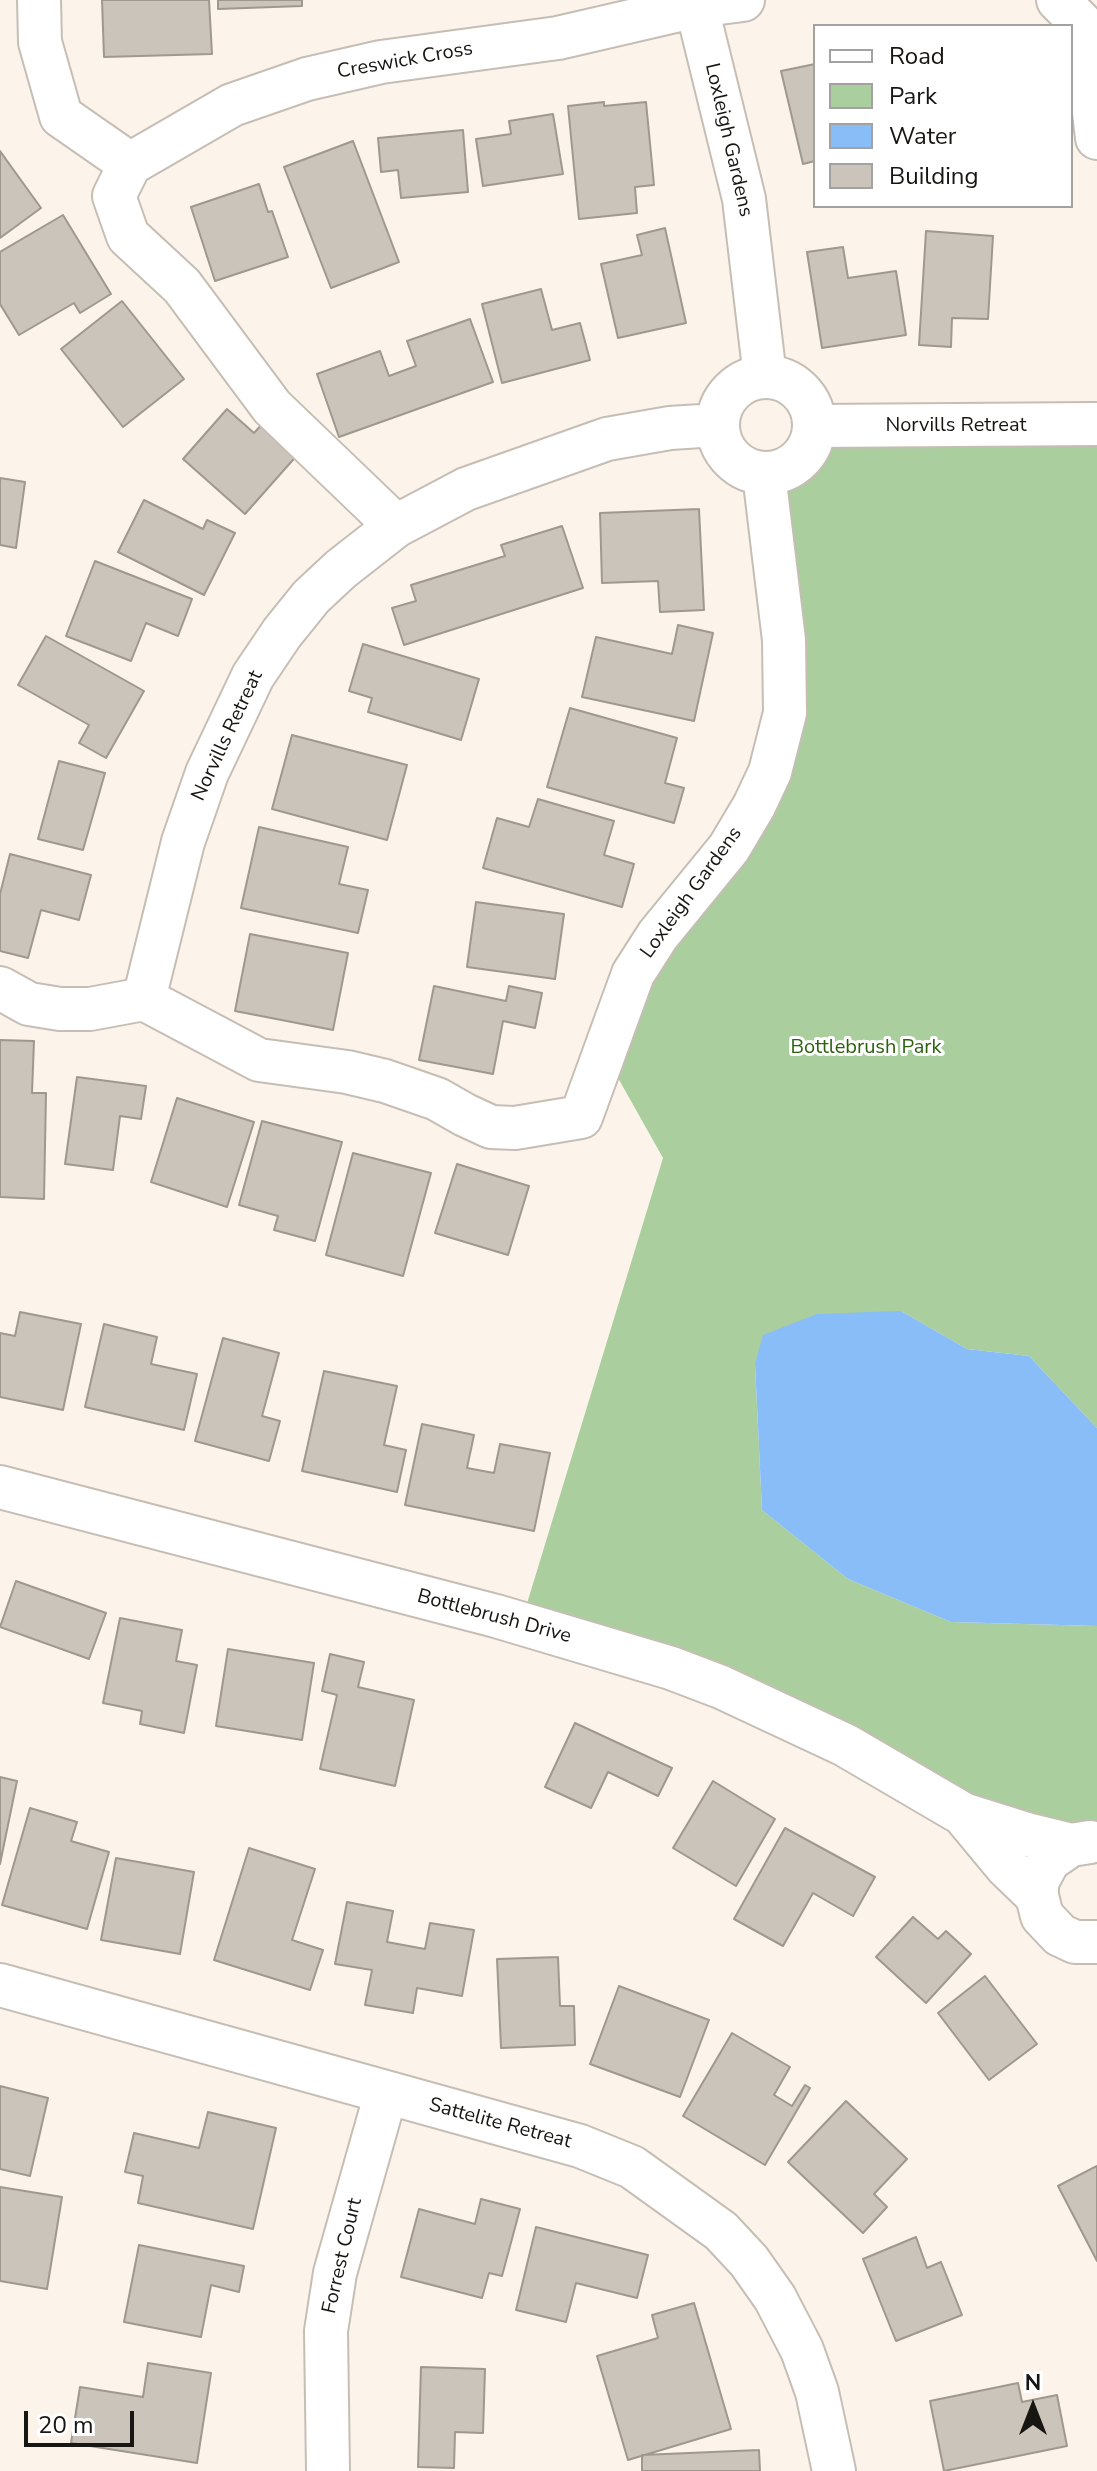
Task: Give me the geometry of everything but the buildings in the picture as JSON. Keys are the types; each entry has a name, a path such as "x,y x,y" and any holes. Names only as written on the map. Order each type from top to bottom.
{"street":[{"path":"39,0 40,42 61,116 130,164 114,196 128,236 182,286 272,407 396,526"},
{"name":"Creswick Cross","path":"130,164 232,105 307,79 381,62 558,38 695,3 743,0"},
{"path":"1058,0 1080,22 1097,138"},
{"name":"Loxleigh Gardens","path":"695,3 744,199 765,377"},
{"path":"765,377 784,381 800,391 811,407 814,426 810,445 799,460 783,471 764,474 746,470 731,459 720,443 717,425 721,407 731,391 747,381 765,377"},
{"name":"Norvills Retreat","path":"814,426 1097,424"},
{"name":"Norvills Retreat","path":"144,999 183,842 207,773 253,676 311,597 396,526 466,489 607,439 670,428 717,425"},
{"name":"Loxleigh Gardens","path":"144,999 259,1060 347,1072 385,1081 437,1099 491,1127 515,1128 581,1117 633,974 658,935 729,848 770,772 785,713 784,640 764,474"},
{"path":"0,988 29,1004 60,1009 90,1009 144,999"},
{"name":"Bottlebrush Drive","path":"0,1487 496,1616 671,1668 833,1738 963,1814 1030,1835 1089,1843"},
{"name":"Bottlebrush Drive","path":"963,1814 1007,1867 1037,1896 1042,1916 1050,1926 1060,1935 1090,1948"},
{"path":"1037,1896 1037,1882 1049,1860 1089,1843"},
{"name":"Sattelite Retreat","path":"0,1985 593,2151 632,2167 721,2231 749,2261 775,2298 802,2350 817,2392 834,2471"},
{"name":"Forrest Court","path":"328,2471 325,2372 328,2316 335,2273 386,2093"}],"green space":[{"name":"Bottlebrush Park","path":"1097,423 1097,1428 1029,1356 967,1349 901,1311 755,1364 762,1510 848,1579 951,1622 1097,1626 1097,1838 1072,1849 521,1623 663,1158 604,1053 770,772 783,471 799,460 810,445"}],"water":[{"path":"901,1311 967,1349 1029,1356 1097,1428 1097,1626 951,1622 848,1579 762,1510 755,1364 763,1335 817,1314"}]}
